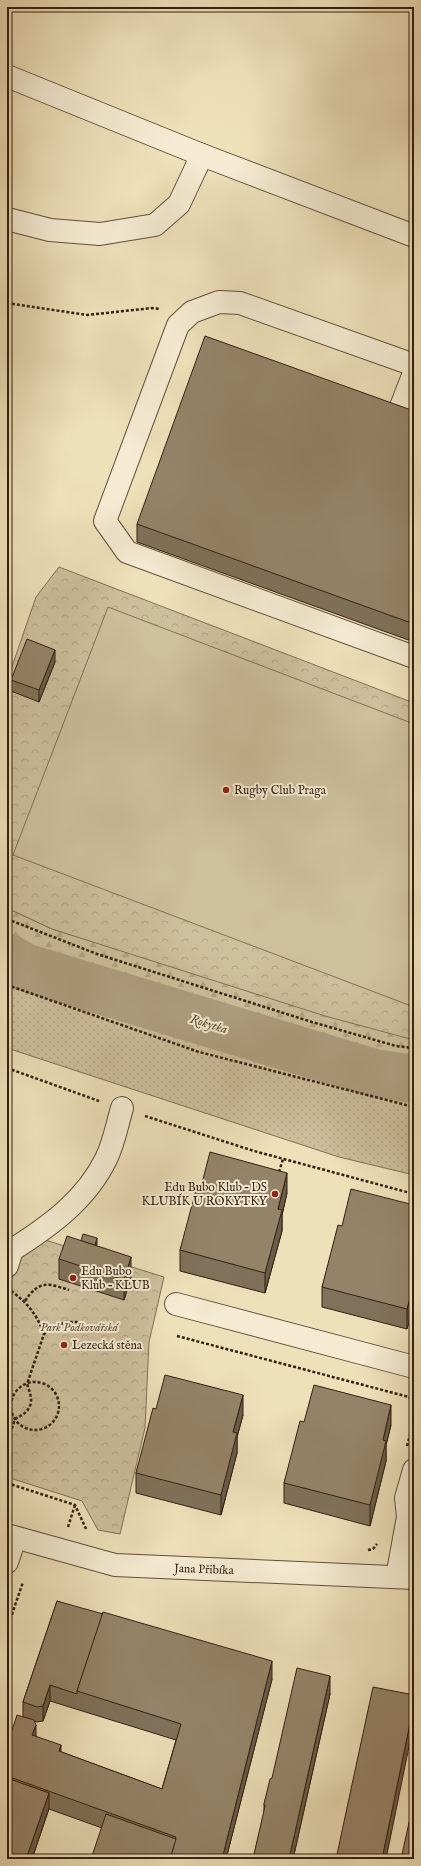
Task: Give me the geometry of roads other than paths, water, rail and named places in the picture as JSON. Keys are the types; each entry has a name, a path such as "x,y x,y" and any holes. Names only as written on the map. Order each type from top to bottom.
{"street":[{"path":"7,76 202,155 414,236"},
{"path":"7,219 50,230 100,234 155,225 179,204 202,155"},
{"path":"414,365 240,303 219,302 192,312 178,325 105,521 127,552 414,657"},
{"path":"395,422 414,373"},
{"path":"7,1266 12,1250 41,1232 63,1214 91,1185 106,1158 114,1139 122,1108"},
{"path":"176,1304 414,1367"},
{"name":"Jana Přibíka","path":"11,1536 115,1565 406,1577 411,1514 406,1498 414,1470"},
{"path":"7,1562 11,1536"}],"waterway":[{"name":"Rokytka","path":"7,957 24,967 374,1073 414,1079"}],"place":[{"name":"Rugby Club Praga","path":"226,790"},
{"name":"Edu Bubo Klub – DS KLUBÍK U ROKYTKY","path":"275,1194"},
{"name":"Edu Bubo Klub – KLUB","path":"73,1278"},
{"name":"Lezecká stěna","path":"64,1345"}],"park label":[{"name":"Park Podkovářská","path":"79,1327"}]}
